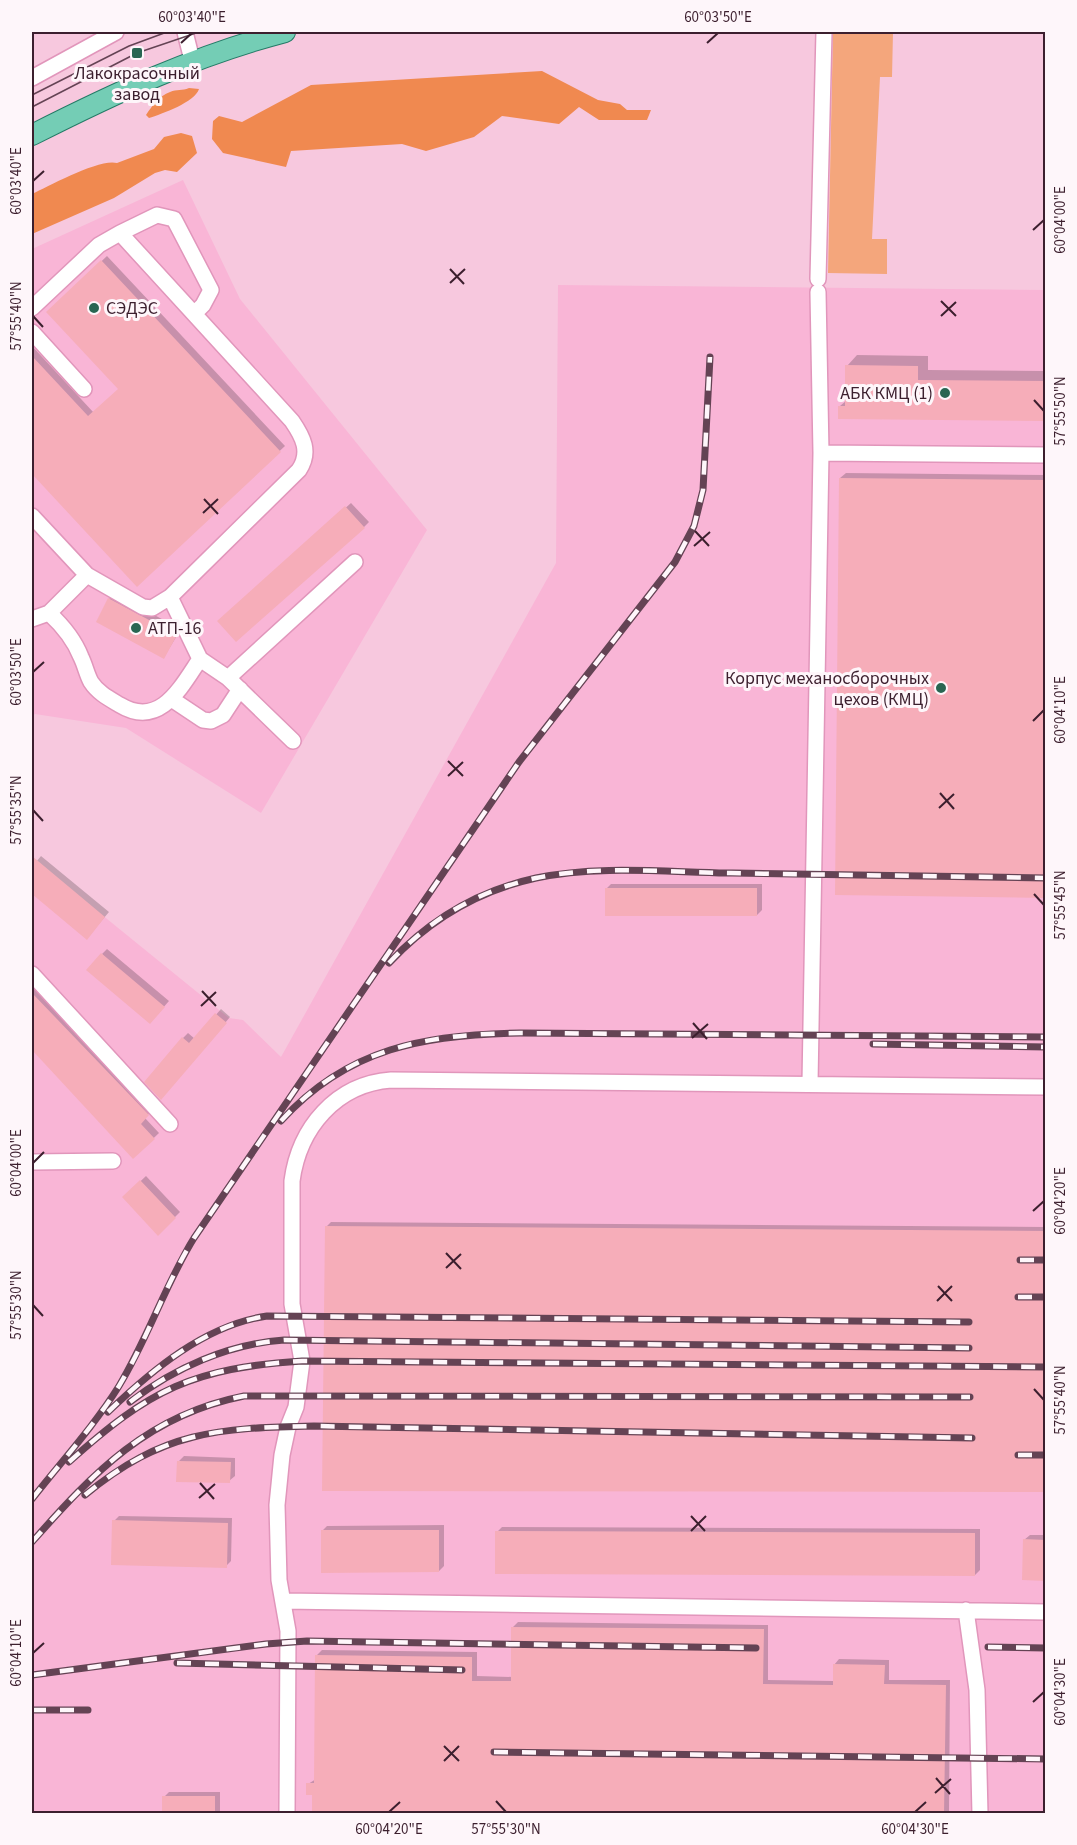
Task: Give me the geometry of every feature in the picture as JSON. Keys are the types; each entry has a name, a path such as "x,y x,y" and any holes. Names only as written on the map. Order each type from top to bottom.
{"main road":[{"path":"32,135 122,89 192,60 285,32"}],"lane":[{"path":"32,78 116,32"},
{"path":"185,32 192,60"},
{"path":"810,1083 821,453 818,286 824,32"},
{"path":"32,308 99,245 157,215 174,219 211,290 203,306 194,314"},
{"path":"32,516 87,575 143,607 152,608 170,597 299,470 305,455 306,445 292,422 120,233"},
{"path":"32,332 84,389"},
{"path":"821,453 1046,455"},
{"path":"228,678 355,562"},
{"path":"32,619 49,613 87,575"},
{"path":"170,597 200,660 228,678 293,741"},
{"path":"49,613 71,636 91,682 104,695 137,712 161,709 173,700 200,660"},
{"path":"173,700 203,720 211,722 223,715 240,689"},
{"path":"32,974 170,1124"},
{"path":"287,1814 289,1667 279,1580 277,1505 282,1455 288,1427 296,1407 302,1361 292,1304 292,1181 294,1166 307,1135 323,1110 337,1098 364,1083 391,1080 1046,1087"},
{"path":"32,1162 113,1161"},
{"path":"283,1601 1046,1612"},
{"path":"966,1610 977,1690 980,1814"}],"shaded area":[{"path":"833,32 893,32 892,77 880,77 872,239 887,239 887,274 828,273"},
{"path":"542,71 598,100 620,104 627,110 651,110 647,120 599,120 579,107 559,124 502,116 474,137 426,151 402,144 291,151 286,167 223,153 212,139 213,121 219,116 242,122 311,85"},
{"path":"189,88 199,89 185,103 149,118 146,115 162,96"},
{"path":"181,133 192,136 197,153 177,172 165,170 155,173 114,198 32,234 32,194 87,169 117,163 154,149 164,137"},
{"path":"183,180 240,299 427,530 261,813 126,728 35,714 32,716 32,249"},
{"path":"558,285 1045,290 1045,1813 32,1813 32,858 229,1018 243,1020 281,1057 556,563"}],"building":[{"path":"101,260 281,452 137,587 32,474 32,356 88,416 118,389 46,312"},
{"name":"АБК КМЦ (1)","path":"845,365 918,366 918,380 1046,381 1046,421 838,419 838,406 845,406"},
{"name":"Корпус механосборочных цехов (КМЦ)","path":"839,478 1046,480 1046,898 835,895"},
{"path":"345,506 365,528 236,642 217,621"},
{"name":"АТП-16","path":"108,598 177,635 164,659 96,622"},
{"path":"32,856 105,917 87,940 32,894"},
{"path":"605,888 757,888 757,916 605,916"},
{"path":"101,953 165,1007 150,1024 86,970"},
{"path":"32,993 149,1115 141,1124 155,1139 133,1159 32,1050"},
{"path":"215,1013 227,1023 161,1100 144,1082 182,1037 189,1043"},
{"path":"140,1180 176,1218 158,1236 122,1197"},
{"path":"325,1226 1046,1231 1046,1492 322,1491"},
{"path":"177,1461 231,1462 230,1483 176,1482"},
{"path":"112,1520 228,1523 227,1568 111,1565"},
{"path":"321,1530 439,1530 439,1572 321,1573"},
{"path":"495,1531 975,1533 975,1576 495,1574"},
{"path":"1023,1539 1046,1540 1046,1581 1022,1580"},
{"path":"511,1627 764,1629 763,1684 833,1685 833,1664 885,1665 884,1684 946,1685 944,1814 312,1814 312,1795 306,1795 306,1783 314,1783 315,1655 472,1657 472,1681 511,1681"},
{"path":"162,1796 215,1796 215,1814 162,1814"}],"tram line":[{"path":"32,95 129,46 167,32"},
{"path":"32,107 137,53 199,32"}],"railway":[{"path":"32,1499 88,1430 119,1386 194,1238 519,762 675,562 694,526 703,490 710,357"},
{"path":"389,963 438,920 474,899 514,884 559,874 631,870 1046,878"},
{"path":"281,1121 306,1096 361,1061 420,1042 452,1037 520,1033 1046,1037"},
{"path":"873,1044 1046,1047"},
{"path":"1020,1260 1046,1260"},
{"path":"1018,1297 1046,1297"},
{"path":"108,1412 161,1366 201,1339 244,1321 267,1316 969,1322"},
{"path":"130,1402 183,1368 202,1360 222,1352 263,1342 284,1340 969,1348"},
{"path":"69,1462 124,1416 175,1387 231,1369 264,1364 302,1361 1046,1367"},
{"path":"32,1542 101,1470 151,1432 179,1417 210,1405 244,1396 970,1397"},
{"path":"85,1495 113,1474 166,1446 192,1437 248,1429 314,1426 972,1438"},
{"path":"1018,1455 1046,1455"},
{"path":"32,1675 266,1644 307,1641 756,1648"},
{"path":"988,1647 1046,1648"},
{"path":"177,1663 462,1670"},
{"path":"32,1710 88,1710"},
{"path":"494,1752 1046,1759"}],"place":[{"name":"Лакокрасочный завод","path":"137,53"},
{"name":"СЭДЭС","path":"94,308"},
{"name":"АБК КМЦ (1)","path":"945,393"},
{"name":"АТП-16","path":"136,628"},
{"name":"Корпус механосборочных цехов (КМЦ)","path":"941,688"}]}
